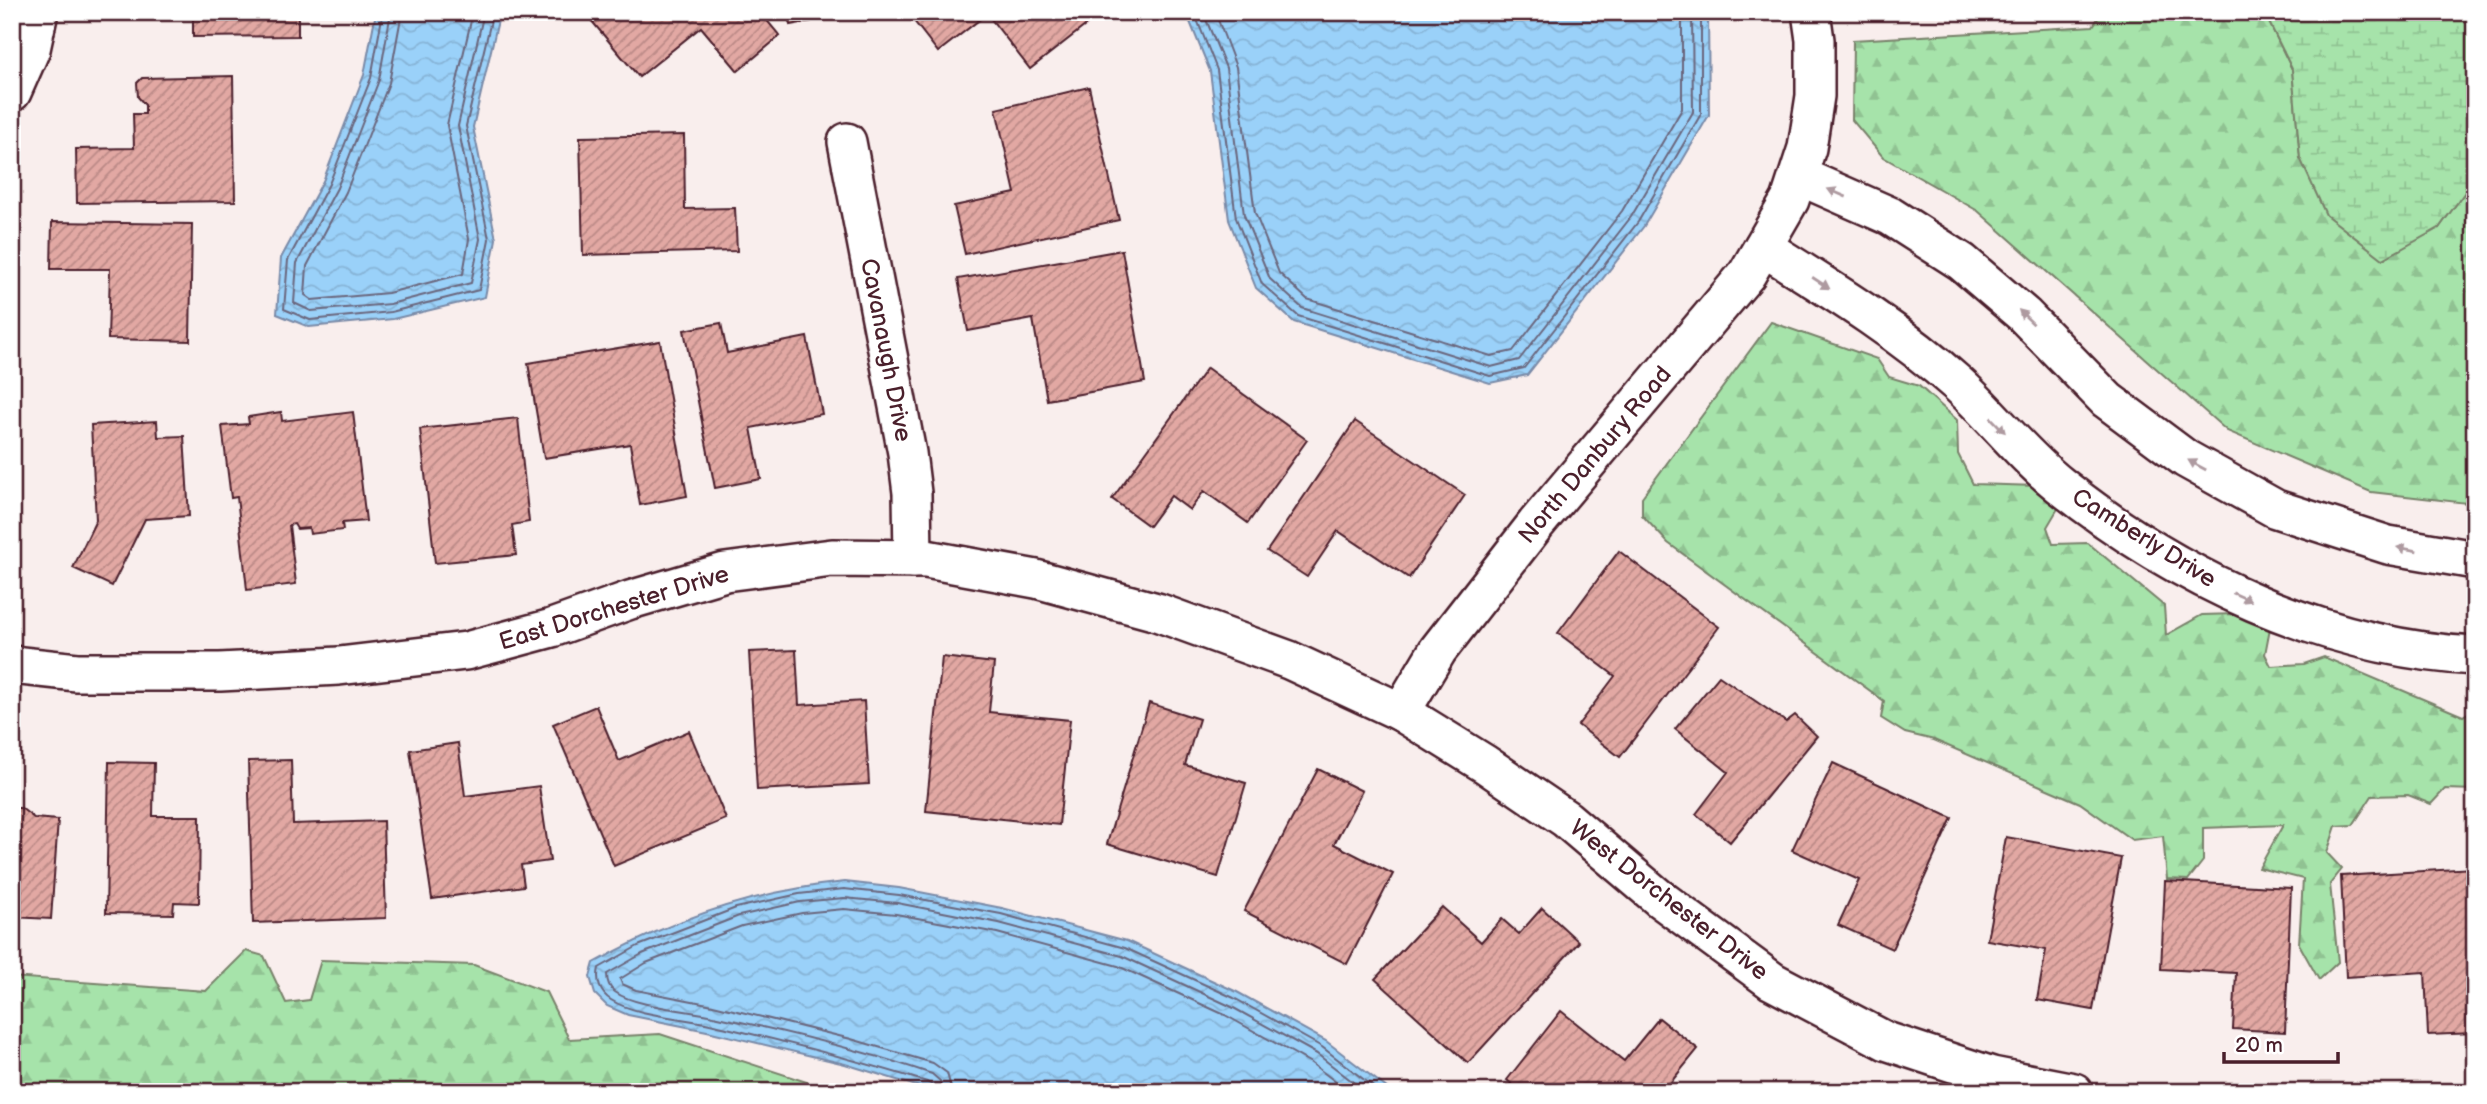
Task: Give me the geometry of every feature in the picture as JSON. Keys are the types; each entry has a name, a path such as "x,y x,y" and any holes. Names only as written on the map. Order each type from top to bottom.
{"street":[{"path":"12,92 31,48 39,12"},
{"name":"North Danbury Road","path":"1401,712 1446,639 1536,524 1747,274 1763,247 1794,188 1807,148 1815,96 1815,40 1811,12"},
{"name":"Cavanaugh Drive","path":"847,142 907,453 912,493 914,559"},
{"path":"1794,188 1890,216 1962,262 2024,315 2107,400 2186,459 2276,509 2388,545 2475,560"},
{"name":"Camberly Drive","path":"1763,247 1906,341 1959,385 2057,484 2120,530 2196,576 2264,606 2349,636 2443,655 2475,656"},
{"name":"East Dorchester Drive","path":"12,665 77,672 220,672 339,666 466,651 552,628 630,600 725,572 832,558 926,559 1036,579 1157,612 1289,660 1401,712"},
{"name":"West Dorchester Drive","path":"1401,712 1566,819 1659,898 1772,981 1886,1041 1992,1076 2074,1092"}],"green space":[{"path":"2102,12 2264,12 2292,69 2300,158 2439,228 2475,178 2475,504 2371,492 2227,431 1978,211 1883,157 1852,120 1853,40 2093,26"},
{"path":"2264,12 2473,12 2475,178 2439,228 2383,259 2326,215 2300,158 2292,69"},
{"path":"1771,322 1877,359 1889,377 1919,386 1957,420 1958,454 1973,484 2038,486 2060,505 2047,527 2053,544 2088,543 2164,606 2166,635 2202,615 2236,614 2270,628 2265,654 2271,666 2304,664 2324,657 2463,716 2474,709 2475,673 2475,790 2445,789 2431,804 2408,795 2372,796 2353,825 2336,826 2327,853 2342,869 2330,884 2338,962 2319,980 2299,944 2303,879 2259,868 2283,825 2203,828 2203,861 2188,880 2167,879 2163,836 2132,840 2080,803 1934,740 1905,733 1881,718 1884,701 1668,543 1642,515 1642,497"},
{"path":"246,951 264,956 286,1003 309,1000 321,960 474,965 546,992 569,1039 660,1034 837,1092 12,1092 12,977 206,991"}],"water":[{"path":"376,12 500,12 473,127 496,239 485,297 393,319 309,327 277,314 281,258 323,181 364,75"},
{"path":"1186,12 1708,12 1709,115 1644,226 1527,375 1490,383 1294,322 1256,288 1229,220 1210,71"},
{"path":"845,882 899,888 1002,908 1127,941 1237,992 1326,1041 1392,1092 936,1092 845,1064 628,1015 607,1006 595,994 590,977 594,963 654,933 684,920 746,900 811,886"}],"building":[{"path":"189,12 298,12 298,36 193,37 193,17"},
{"path":"584,12 760,12 780,36 738,71 701,27 639,77"},
{"path":"787,12 839,12 840,16 790,25"},
{"path":"907,12 1097,12 1099,15 1030,69 987,14 938,52"},
{"path":"233,76 235,201 77,203 76,149 134,148 133,114 145,114 145,105 138,97 137,83 142,78"},
{"path":"1089,87 1119,220 965,254 954,206 1015,193 996,109"},
{"path":"684,135 685,209 735,208 737,251 583,255 580,137"},
{"path":"52,222 192,224 190,341 108,339 110,269 51,269"},
{"path":"1122,250 1145,382 1047,400 1033,319 968,331 958,279"},
{"path":"721,323 727,353 807,337 822,414 751,428 761,479 715,488 684,330"},
{"path":"660,341 687,496 640,505 630,444 544,458 528,363"},
{"path":"1207,368 1307,440 1248,523 1204,491 1190,510 1171,496 1149,526 1112,499"},
{"path":"281,412 282,421 353,412 366,521 342,523 343,530 310,534 309,528 297,529 294,524 289,525 296,584 247,590 237,497 231,498 222,426 249,424 248,417"},
{"path":"518,418 529,522 512,525 516,555 435,563 420,429"},
{"path":"157,421 158,437 184,436 189,516 145,519 112,586 73,568 96,520 91,425"},
{"path":"1355,421 1465,495 1409,578 1338,531 1307,577 1267,551"},
{"path":"1619,551 1719,627 1620,757 1578,725 1615,676 1558,633"},
{"path":"796,650 799,705 864,701 869,784 757,790 749,652"},
{"path":"942,657 994,663 989,712 1070,720 1059,825 926,811"},
{"path":"1719,676 1786,722 1795,715 1817,736 1730,842 1696,814 1728,772 1675,729"},
{"path":"1149,703 1199,719 1185,765 1246,783 1218,877 1107,844"},
{"path":"596,706 619,761 689,731 726,819 614,866 553,724"},
{"path":"458,743 465,796 539,786 550,861 521,865 524,886 432,899 410,750"},
{"path":"291,760 293,824 383,821 386,918 253,923 248,761"},
{"path":"109,762 154,763 153,816 200,816 199,903 174,902 173,914 106,913"},
{"path":"1833,763 1952,818 1892,949 1838,925 1859,880 1792,850"},
{"path":"1318,769 1362,791 1334,844 1393,874 1347,964 1244,911"},
{"path":"12,808 21,808 34,818 58,820 51,919 12,917"},
{"path":"2006,837 2121,858 2093,1010 2037,1000 2046,950 1987,940"},
{"path":"2473,868 2475,1033 2428,1035 2425,972 2346,977 2341,876"},
{"path":"2165,881 2291,888 2285,1032 2233,1029 2236,973 2161,969"},
{"path":"1442,907 1481,942 1502,919 1519,934 1542,908 1579,942 1468,1063 1375,979"},
{"path":"1561,1011 1624,1061 1659,1018 1698,1049 1663,1092 1521,1092 1507,1080"}]}
